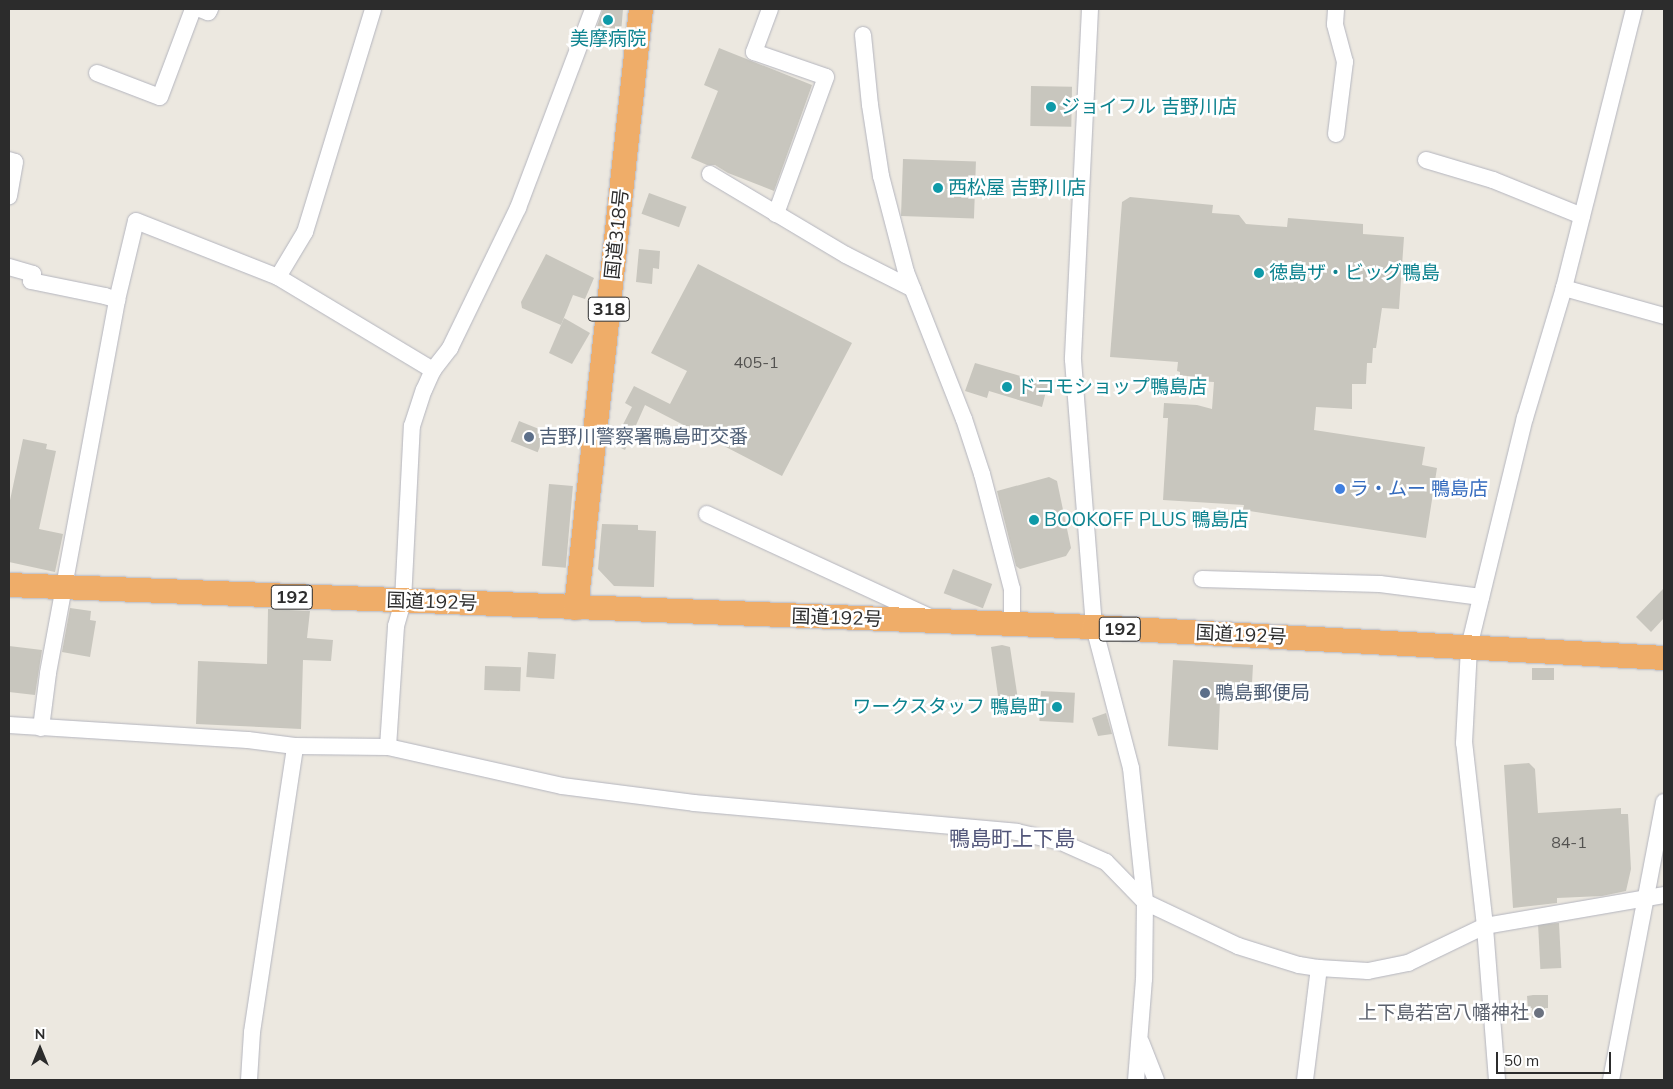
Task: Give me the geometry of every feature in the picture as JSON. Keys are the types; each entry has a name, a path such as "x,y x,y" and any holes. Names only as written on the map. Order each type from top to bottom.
{"highway":[{"name":"国道318号","path":"576,608 641,9"},
{"name":"国道192号","path":"9,585 1094,627 1664,658"}],"street":[{"path":"97,73 160,97 193,9"},
{"path":"200,9 208,12 210,9"},
{"path":"278,276 305,232 373,9"},
{"path":"388,747 396,626 403,601 412,426 433,370 450,348 518,208 593,9"},
{"path":"770,9 754,52 826,77 776,214"},
{"path":"1090,9 1073,360 1094,627 1130,768 1145,902 1144,979 1136,1080"},
{"path":"1336,9 1336,24 1345,62 1336,134"},
{"path":"1497,1080 1485,926 1464,743 1469,647 1525,418 1564,288 1634,9"},
{"path":"864,35 870,105 881,176 906,272 964,419 982,474 1012,589 1012,625"},
{"path":"9,160 15,162 9,196"},
{"path":"1426,160 1493,180 1582,216"},
{"path":"710,174 846,255 913,289"},
{"path":"40,728 48,673 117,300 136,221 278,276 433,370"},
{"path":"9,267 33,274 31,281 117,300"},
{"path":"1564,288 1664,316"},
{"path":"707,514 942,622"},
{"path":"1202,579 1380,584 1481,598"},
{"path":"9,725 248,740 295,746 388,747 562,786 694,803 1018,832 1061,842 1106,862 1145,902 1238,946 1299,965 1319,968 1368,971 1408,963 1485,926 1664,895"},
{"path":"249,1080 252,1032 295,746"},
{"path":"1611,1080 1664,802"},
{"path":"1304,1080 1319,968"},
{"path":"1140,1040 1156,1080"}],"building":[{"name":"美摩病院","path":"603,9 623,9 620,45 593,38"},
{"path":"719,48 812,85 774,191 728,173 715,165 707,165 691,158 718,91 704,85"},
{"name":"ジョイフル 吉野川店","path":"1031,86 1072,87 1071,127 1030,126"},
{"name":"西松屋 吉野川店","path":"903,159 976,162 974,219 901,216"},
{"path":"649,193 687,207 679,227 641,214"},
{"name":"徳島ザ・ビッグ鴨島","path":"1130,197 1213,205 1212,213 1239,215 1246,224 1287,227 1288,218 1363,224 1363,234 1404,237 1399,309 1382,308 1376,348 1373,348 1372,363 1367,363 1366,384 1352,384 1352,409 1316,407 1314,430 1425,447 1422,465 1437,468 1426,538 1243,510 1244,505 1163,500 1168,418 1163,418 1164,403 1197,405 1212,409 1214,382 1195,381 1195,377 1180,375 1180,372 1177,371 1178,362 1110,357 1122,202"},
{"path":"639,249 660,251 659,269 653,268 652,284 636,282"},
{"path":"546,254 594,278 585,299 573,295 561,325 522,308 521,302"},
{"path":"698,264 852,343 782,476 645,405 625,450 613,444 632,407 625,403 634,386 670,404 687,371 651,353"},
{"path":"564,318 590,333 572,364 549,353"},
{"name":"ドコモショップ鴨島店","path":"975,363 1048,384 1042,407 989,391 987,398 965,391"},
{"name":"吉野川警察署鴨島町交番","path":"519,421 546,432 538,452 511,441"},
{"path":"23,439 47,444 46,449 56,451 39,529 63,534 55,572 9,562 9,505"},
{"name":"BOOKOFF PLUS 鴨島店","path":"1049,477 1057,481 1071,548 1066,556 1020,569 1016,566 997,491"},
{"path":"549,484 573,486 566,568 542,566"},
{"path":"602,524 638,525 638,530 656,531 654,587 614,586 598,569"},
{"path":"953,569 992,584 983,608 944,593"},
{"path":"1664,588 1664,618 1651,632 1636,617"},
{"path":"70,608 91,611 90,620 96,621 90,657 62,652"},
{"path":"268,609 310,611 307,638 333,640 331,661 303,660 301,729 196,724 198,661 267,664"},
{"path":"1002,645 1010,647 1019,706 1000,710 991,647"},
{"path":"9,646 42,650 35,695 9,692"},
{"path":"528,652 556,654 554,679 526,677"},
{"name":"鴨島郵便局","path":"1173,660 1253,665 1251,702 1220,700 1218,750 1168,746"},
{"path":"485,666 521,667 520,691 484,690"},
{"path":"1532,668 1554,668 1554,680 1532,680"},
{"name":"ワークスタッフ 鴨島町","path":"1041,691 1075,693 1073,723 1039,721"},
{"path":"1106,713 1112,734 1098,736 1092,718"},
{"path":"1529,763 1535,769 1538,813 1621,808 1621,814 1628,814 1631,869 1626,891 1602,896 1557,898 1557,903 1513,908 1504,765"},
{"path":"1559,923 1561,968 1540,969 1538,924"},
{"name":"上下島若宮八幡神社","path":"1548,995 1548,1008 1545,1008 1545,1016 1532,1018 1532,1008 1528,1008 1527,996"}],"place":[{"name":"美摩病院","path":"608,20"},
{"name":"ジョイフル 吉野川店","path":"1051,107"},
{"name":"西松屋 吉野川店","path":"938,188"},
{"name":"徳島ザ・ビッグ鴨島","path":"1259,273"},
{"name":"ドコモショップ鴨島店","path":"1007,387"},
{"name":"吉野川警察署鴨島町交番","path":"529,437"},
{"name":"ラ・ムー 鴨島店","path":"1340,489"},
{"name":"BOOKOFF PLUS 鴨島店","path":"1034,520"},
{"name":"鴨島郵便局","path":"1205,693"},
{"name":"ワークスタッフ 鴨島町","path":"1057,707"},
{"name":"上下島若宮八幡神社","path":"1539,1013"}],"district":[{"name":"鴨島町上下島","path":"1012,838"}]}
